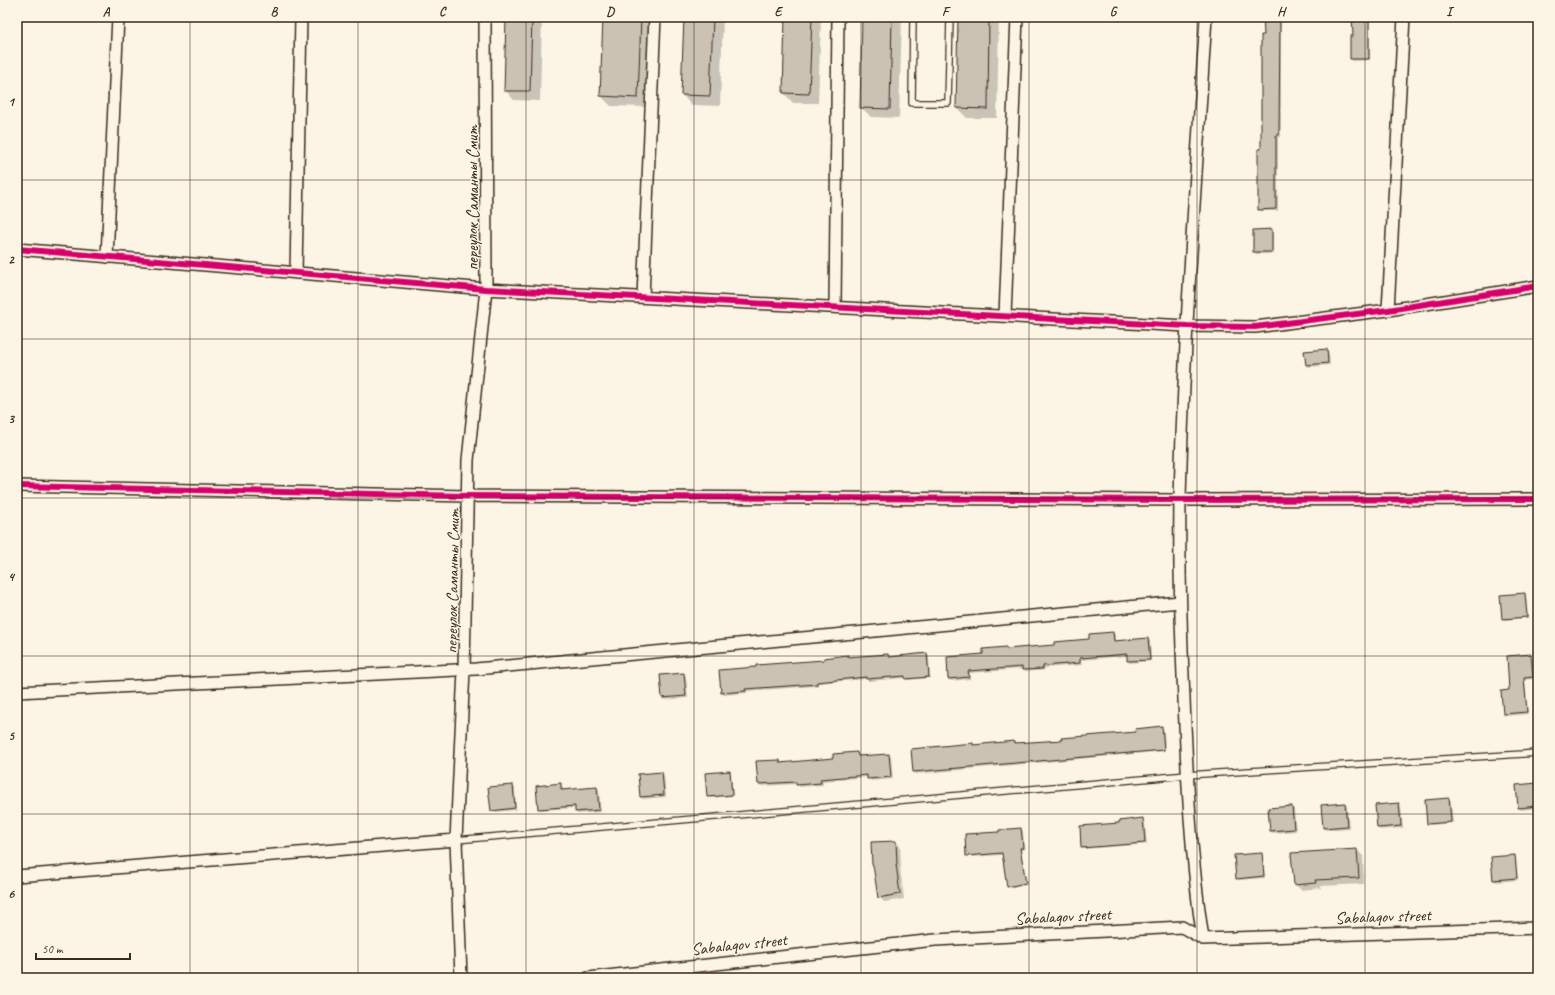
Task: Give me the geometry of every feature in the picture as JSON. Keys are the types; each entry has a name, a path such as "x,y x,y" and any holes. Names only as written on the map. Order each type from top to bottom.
{"street":[{"path":"107,257 118,17"},
{"path":"296,273 301,17"},
{"name":"переулок Саманты Смит","path":"461,978 456,840 464,670 468,460 486,289 485,17"},
{"path":"643,297 656,17"},
{"path":"835,307 838,17"},
{"path":"1005,316 1017,17"},
{"path":"1203,939 1198,909 1187,775 1180,602 1180,500 1187,326 1206,17"},
{"path":"1388,310 1404,17"},
{"path":"17,249 486,289 1187,326 1255,327 1388,310 1538,286"},
{"path":"17,486 467,496 1180,500 1538,499"},
{"path":"17,692 464,670 1180,602"},
{"path":"17,876 456,840"},
{"name":"Sabalaqov street","path":"588,978 935,940 1182,927 1203,939 1538,928"}],"lane":[{"path":"913,17 912,103 948,103 950,17"},
{"path":"456,840 1187,775 1538,753"}],"building":[{"path":"506,17 532,17 530,91 504,91"},
{"path":"603,17 641,17 638,98 600,96"},
{"path":"684,17 713,17 710,96 681,95"},
{"path":"785,17 812,17 809,94 783,93"},
{"path":"862,17 892,17 890,109 860,108"},
{"path":"958,17 989,17 988,109 956,108"},
{"path":"1263,17 1280,17 1279,135 1276,135 1276,209 1258,210 1258,149 1261,149 1261,35 1264,35"},
{"path":"1352,17 1369,17 1369,59 1350,59 1350,36 1353,36"},
{"path":"1272,229 1272,252 1253,252 1253,230"},
{"path":"1327,349 1328,363 1306,365 1304,351"},
{"path":"1525,593 1527,617 1502,619 1500,595"},
{"path":"1113,632 1114,641 1148,638 1150,660 1127,661 1127,654 1080,658 1080,663 1043,666 1043,669 1022,670 1022,667 968,671 969,677 948,679 947,657 983,654 983,649 1006,647 1006,649 1054,645 1054,642 1089,639 1089,634"},
{"path":"927,653 929,677 905,679 905,676 866,679 866,677 817,682 817,684 745,689 746,691 721,693 719,670 756,667 756,665 824,660 824,658 848,655 848,657 888,654 889,657"},
{"path":"1531,654 1533,677 1524,678 1527,712 1503,714 1501,691 1509,690 1507,656"},
{"path":"684,673 686,696 662,698 660,675"},
{"path":"1162,726 1164,750 913,772 911,749 973,743 973,745 1014,741 1015,743 1062,740 1061,738 1136,732 1135,729"},
{"path":"857,752 858,756 889,754 891,777 867,779 867,775 820,779 821,783 796,785 796,782 758,784 756,761 780,760 780,763 833,758 833,754"},
{"path":"730,771 732,795 707,797 705,773"},
{"path":"662,772 664,795 640,797 638,774"},
{"path":"561,783 561,790 597,787 599,810 575,812 575,806 538,809 536,786"},
{"path":"1538,783 1538,806 1518,808 1516,785"},
{"path":"513,785 515,808 491,811 488,787"},
{"path":"1449,798 1451,822 1427,824 1425,800"},
{"path":"1345,803 1347,826 1323,828 1321,805"},
{"path":"1399,803 1401,826 1377,828 1375,805"},
{"path":"1292,806 1294,829 1270,831 1268,808"},
{"path":"1143,818 1145,843 1081,848 1080,826 1119,823 1119,821"},
{"path":"1021,828 1023,848 1020,848 1026,883 1007,887 1002,853 966,856 965,834 999,832 999,830"},
{"path":"896,841 896,864 900,894 878,898 872,865 871,842"},
{"path":"1357,849 1359,878 1315,880 1316,883 1294,885 1291,853"},
{"path":"1262,853 1264,876 1236,879 1234,855"},
{"path":"1515,855 1517,878 1493,880 1491,857"}],"cycle path":[{"path":"17,249 486,289 1187,326 1255,327 1388,310 1538,286"},
{"path":"17,486 467,496 1180,500 1538,499"}]}
